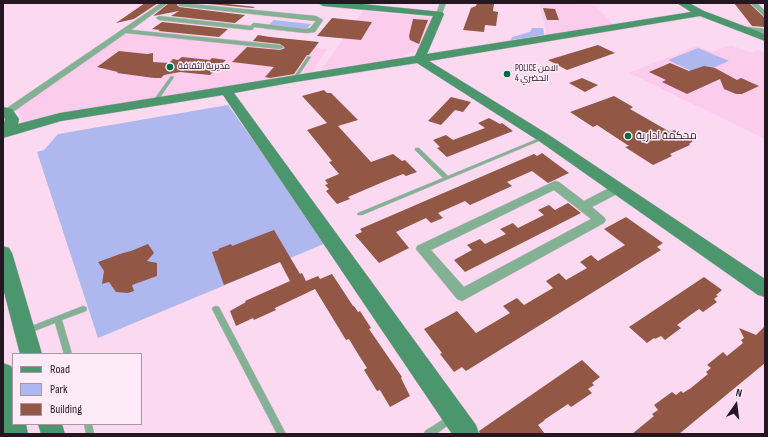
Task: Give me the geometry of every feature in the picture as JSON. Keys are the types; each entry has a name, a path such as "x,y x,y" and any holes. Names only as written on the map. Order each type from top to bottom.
{"main road":[{"path":"323,3 439,14 419,60"},
{"path":"682,3 701,13 765,38"},
{"path":"4,133 60,117 155,100 226,91 295,78 419,60 701,13"},
{"path":"419,60 544,138 765,289"},
{"path":"226,91 467,434"},
{"path":"4,133 11,125 7,114 60,117"},
{"path":"3,253 31,353"},
{"path":"3,374 12,414"}],"street":[{"path":"7,114 165,3"},
{"path":"439,14 443,3"},
{"path":"753,3 765,15"},
{"path":"159,18 306,31 312,30 320,20 316,18 181,5"},
{"path":"236,43 266,14"},
{"path":"738,28 765,31"},
{"path":"124,31 280,47"},
{"path":"555,185 583,207 600,220 462,295 422,249 555,185"},
{"path":"583,207 617,189"}],"lane":[{"path":"295,78 309,57"},
{"path":"155,100 172,77"},
{"path":"360,214 544,138"},
{"path":"417,149 446,178"},
{"path":"26,332 82,309"},
{"path":"216,309 282,434"},
{"path":"58,319 68,353"},
{"path":"428,434 455,416"}],"shaded area":[{"path":"539,3 595,5 615,26 586,28 547,35"},
{"path":"363,11 435,18 421,49 398,58 321,70"},
{"path":"132,29 327,49 308,78 23,126 22,116 14,109"},
{"path":"731,45 752,53 758,50 765,53 765,139 629,73 697,46 712,52"}],"green space":[{"path":"274,20 311,24 303,33 264,29"},
{"path":"532,28 543,28 544,35 511,40 512,37 530,32"},
{"path":"698,48 729,61 698,74 668,60"},
{"path":"228,105 326,243 98,338 37,152 44,150 58,134"}],"building":[{"path":"145,3 158,3 134,19 116,23"},
{"path":"169,3 178,3 177,5 179,7 245,15 235,23 171,16 179,11 153,16"},
{"path":"197,3 220,3 255,7 253,8"},
{"path":"477,3 494,4 493,11 498,12 496,26 485,25 484,32 463,30 471,8 476,6"},
{"path":"734,3 749,3 765,18 765,27 752,26"},
{"path":"543,8 555,9 559,20 547,20"},
{"path":"332,18 372,22 361,40 317,36"},
{"path":"413,19 428,20 419,44 410,40 409,36"},
{"path":"162,22 228,29 219,37 158,31 160,30 152,29"},
{"path":"258,35 319,42 309,55 307,55 294,74 270,78 265,77 274,67 232,62 247,47 280,50 285,48 280,44 253,41"},
{"path":"598,45 615,53 567,70 548,60"},
{"path":"119,51 147,54 153,53 153,62 169,63 173,59 178,60 182,57 226,60 210,75 180,72 164,75 161,78 117,73 118,72 97,67"},
{"path":"670,63 689,71 704,66 715,68 737,80 741,78 759,86 742,94 736,94 724,89 720,79 687,94 662,82 666,80 649,72"},
{"path":"582,78 598,85 585,92 569,83"},
{"path":"324,90 327,93 331,93 358,120 338,126 371,162 393,154 402,161 405,160 417,172 406,176 403,174 383,182 348,197 350,199 337,204 326,191 329,189 325,185 328,184 325,180 339,174 329,162 332,161 307,130 327,123 302,96"},
{"path":"614,96 633,107 630,109 670,132 674,130 693,141 689,144 690,145 670,154 672,156 653,165 625,147 629,146 597,125 593,127 570,112"},
{"path":"451,97 471,102 463,112 455,110 441,125 428,121"},
{"path":"489,118 500,124 502,123 513,131 447,157 437,148 440,147 433,140 446,135 453,140 485,128 478,123"},
{"path":"542,153 569,173 548,183 532,171 507,182 512,186 470,205 465,201 438,213 443,218 431,223 426,218 396,232 409,248 379,263 355,235 362,232 360,229 534,154 537,156"},
{"path":"568,203 581,213 465,272 454,260 472,250 467,245 480,239 485,244 506,234 500,229 513,223 518,228 544,215 538,210 549,205 555,210"},
{"path":"626,217 663,243 657,247 661,250 466,371 462,367 454,372 424,329 457,311 476,333 510,313 503,306 517,298 524,305 553,288 546,281 559,273 566,280 587,268 580,262 591,255 598,261 625,245 604,229"},
{"path":"274,230 300,274 302,273 306,281 318,276 320,279 332,274 353,306 358,312 360,311 371,328 369,329 402,377 401,378 410,396 390,407 380,390 377,391 364,370 367,368 349,339 346,340 315,289 275,308 276,310 236,326 230,311 246,302 245,301 290,281 280,262 224,285 212,252"},
{"path":"148,244 154,253 147,261 157,263 157,276 132,285 134,291 128,293 116,292 109,282 102,284 104,271 98,262"},
{"path":"704,277 722,290 714,299 717,302 703,312 699,309 689,316 677,325 681,328 665,340 661,336 655,339 654,338 647,343 629,327"},
{"path":"765,326 765,363 679,434 632,434 654,416 652,414 658,410 654,405 672,392 676,395 681,391 683,393 691,388 708,374 706,372 711,368 707,365 723,352 727,356 743,343 741,340 744,338 739,328 756,335"},
{"path":"582,360 600,377 592,383 594,385 588,389 592,393 571,407 568,404 538,425 545,434 480,434 479,431"}],"place":[{"name":"مديرية الثقافة","path":"170,67"},
{"name":"POLICE الامن الحضري 4","path":"507,74"},
{"name":"محكمة ادارية","path":"628,136"}]}
